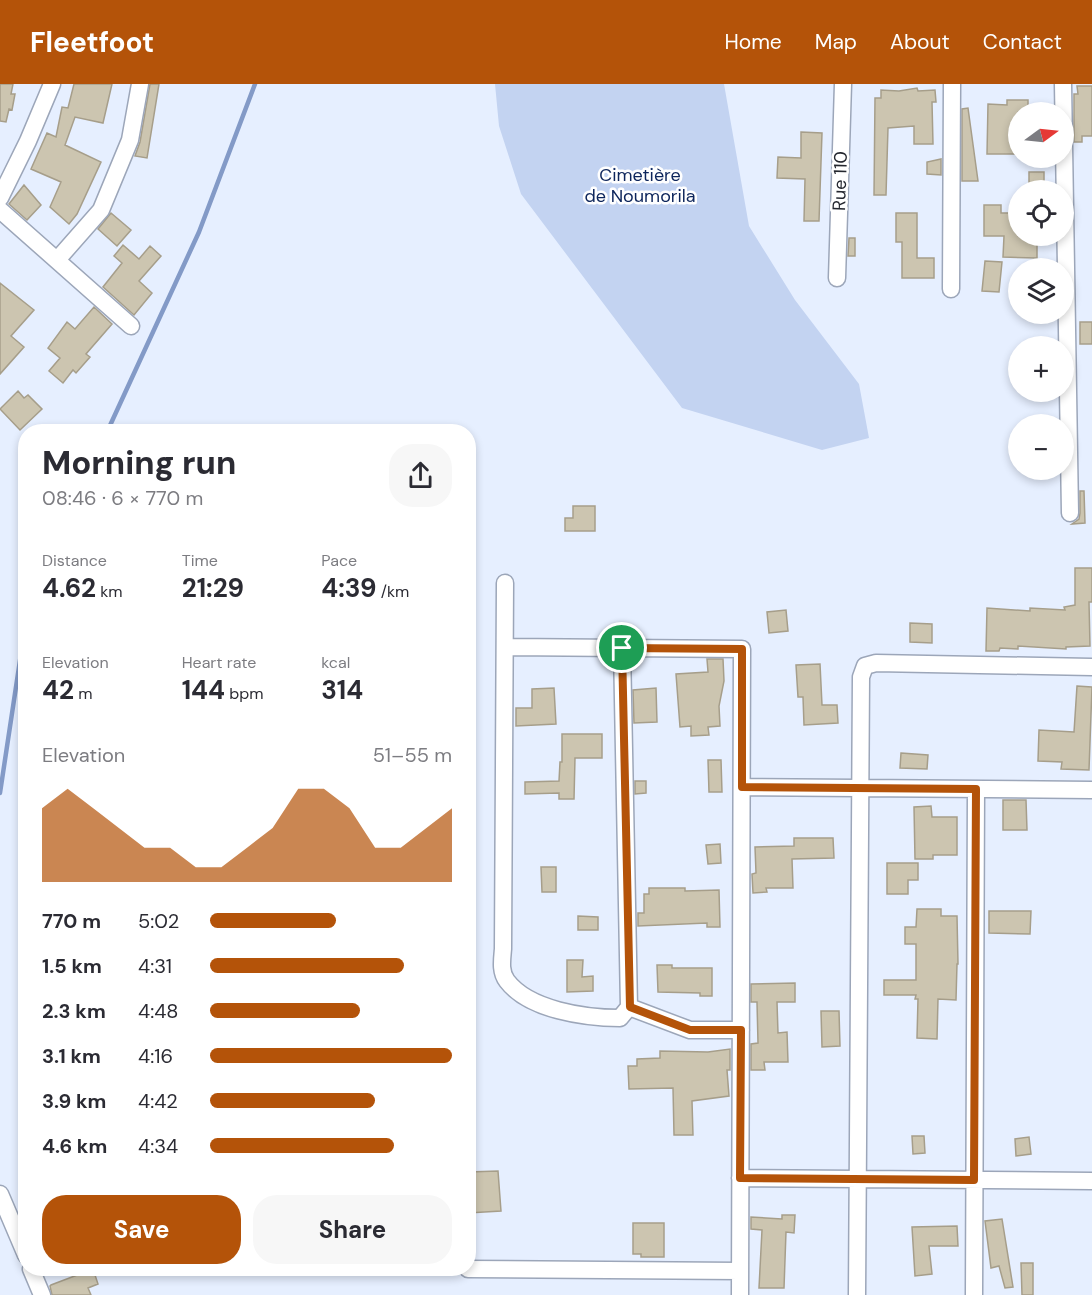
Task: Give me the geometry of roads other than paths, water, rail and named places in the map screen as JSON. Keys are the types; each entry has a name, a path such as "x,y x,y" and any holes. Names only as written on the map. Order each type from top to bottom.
{"street":[{"path":"0,198 52,84"},
{"path":"57,260 101,210 130,140 140,84"},
{"name":"Rue 110","path":"837,278 843,84"},
{"path":"951,289 952,84"},
{"path":"1063,84 1070,513"},
{"path":"0,210 131,326"},
{"path":"505,583 501,965 506,980 530,1001 592,1018 620,1018 630,1007 622,648"},
{"path":"505,647 742,649 740,1295"},
{"path":"856,1295 859,788 861,677 865,666 876,663 1092,667"},
{"path":"742,787 1092,790"},
{"path":"974,1295 976,789"},
{"path":"630,1007 690,1030 741,1030"},
{"path":"740,1178 1092,1181"},
{"path":"0,1194 18,1237"},
{"path":"476,1269 740,1271"},
{"path":"34,1276 42,1295"}],"waterway":[{"path":"111,424 199,232 255,84"},
{"path":"0,793 18,674"}],"park label":[{"name":"Cimetière de Noumorila","path":"640,185"}]}
